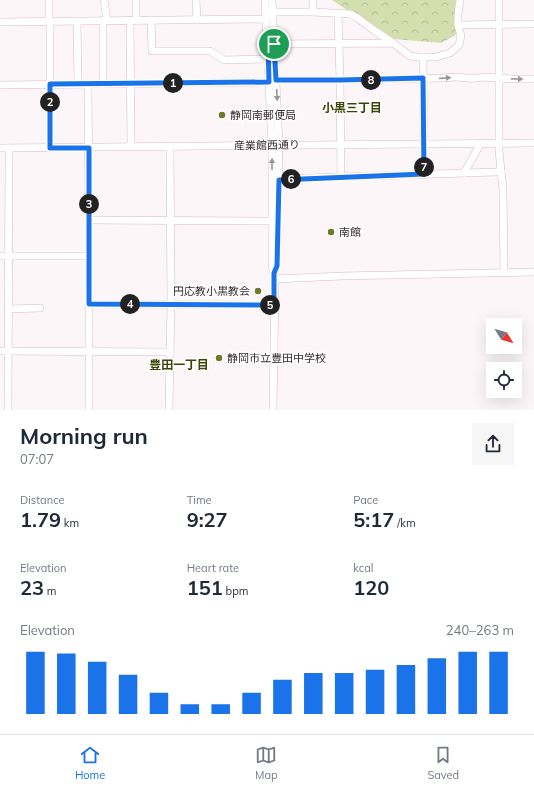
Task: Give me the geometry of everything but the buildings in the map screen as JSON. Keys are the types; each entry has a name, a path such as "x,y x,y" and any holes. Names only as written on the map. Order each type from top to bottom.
{"street":[{"path":"49,0 50,148"},
{"path":"103,84 105,20 104,0"},
{"path":"131,147 133,20 136,0"},
{"path":"196,0 197,20"},
{"path":"265,0 274,81 276,145 277,266 274,280 273,410"},
{"path":"272,0 273,12 271,45 268,60 274,81"},
{"path":"313,0 313,12"},
{"path":"0,22 266,19 273,12 338,13 350,14 356,17 410,56 436,57 450,53 460,41 461,36 458,25 460,0"},
{"path":"499,0 500,144 503,190 504,273"},
{"path":"338,13 341,177"},
{"path":"151,20 152,51 210,51 224,60 268,60"},
{"path":"77,21 78,84"},
{"path":"458,25 534,24"},
{"path":"271,45 393,43"},
{"path":"423,57 424,174"},
{"path":"0,85 131,84 453,77 534,79"},
{"path":"88,84 89,410"},
{"path":"464,173 481,143"},
{"name":"産業館西通り","path":"0,148 534,143"},
{"path":"276,145 279,180 283,187 282,212 276,223"},
{"path":"169,410 171,304 170,146"},
{"path":"8,410 9,148"},
{"path":"279,180 501,172"},
{"path":"89,220 171,220 276,223"},
{"path":"0,256 89,256"},
{"path":"274,280 342,276 534,272"},
{"path":"89,304 274,305"},
{"path":"8,309 40,308"},
{"path":"0,351 170,352"}],"green space":[{"path":"332,0 456,0 455,16 458,32 441,43 394,39 359,15 350,12"}],"place":[{"name":"静岡南郵便局","path":"222,115"},
{"name":"南館","path":"331,232"},
{"name":"円応教小黒教会","path":"258,291"},
{"name":"静岡市立豊田中学校","path":"219,358"}],"district":[{"name":"小黒三丁目","path":"352,107"},
{"name":"豊田一丁目","path":"179,364"}],"route":[{"path":"274,44 276,80 423,78 424,174 279,180 277,266 274,273 274,305 89,304 89,148 50,148 50,84 269,82 268,45 274,44"}]}
